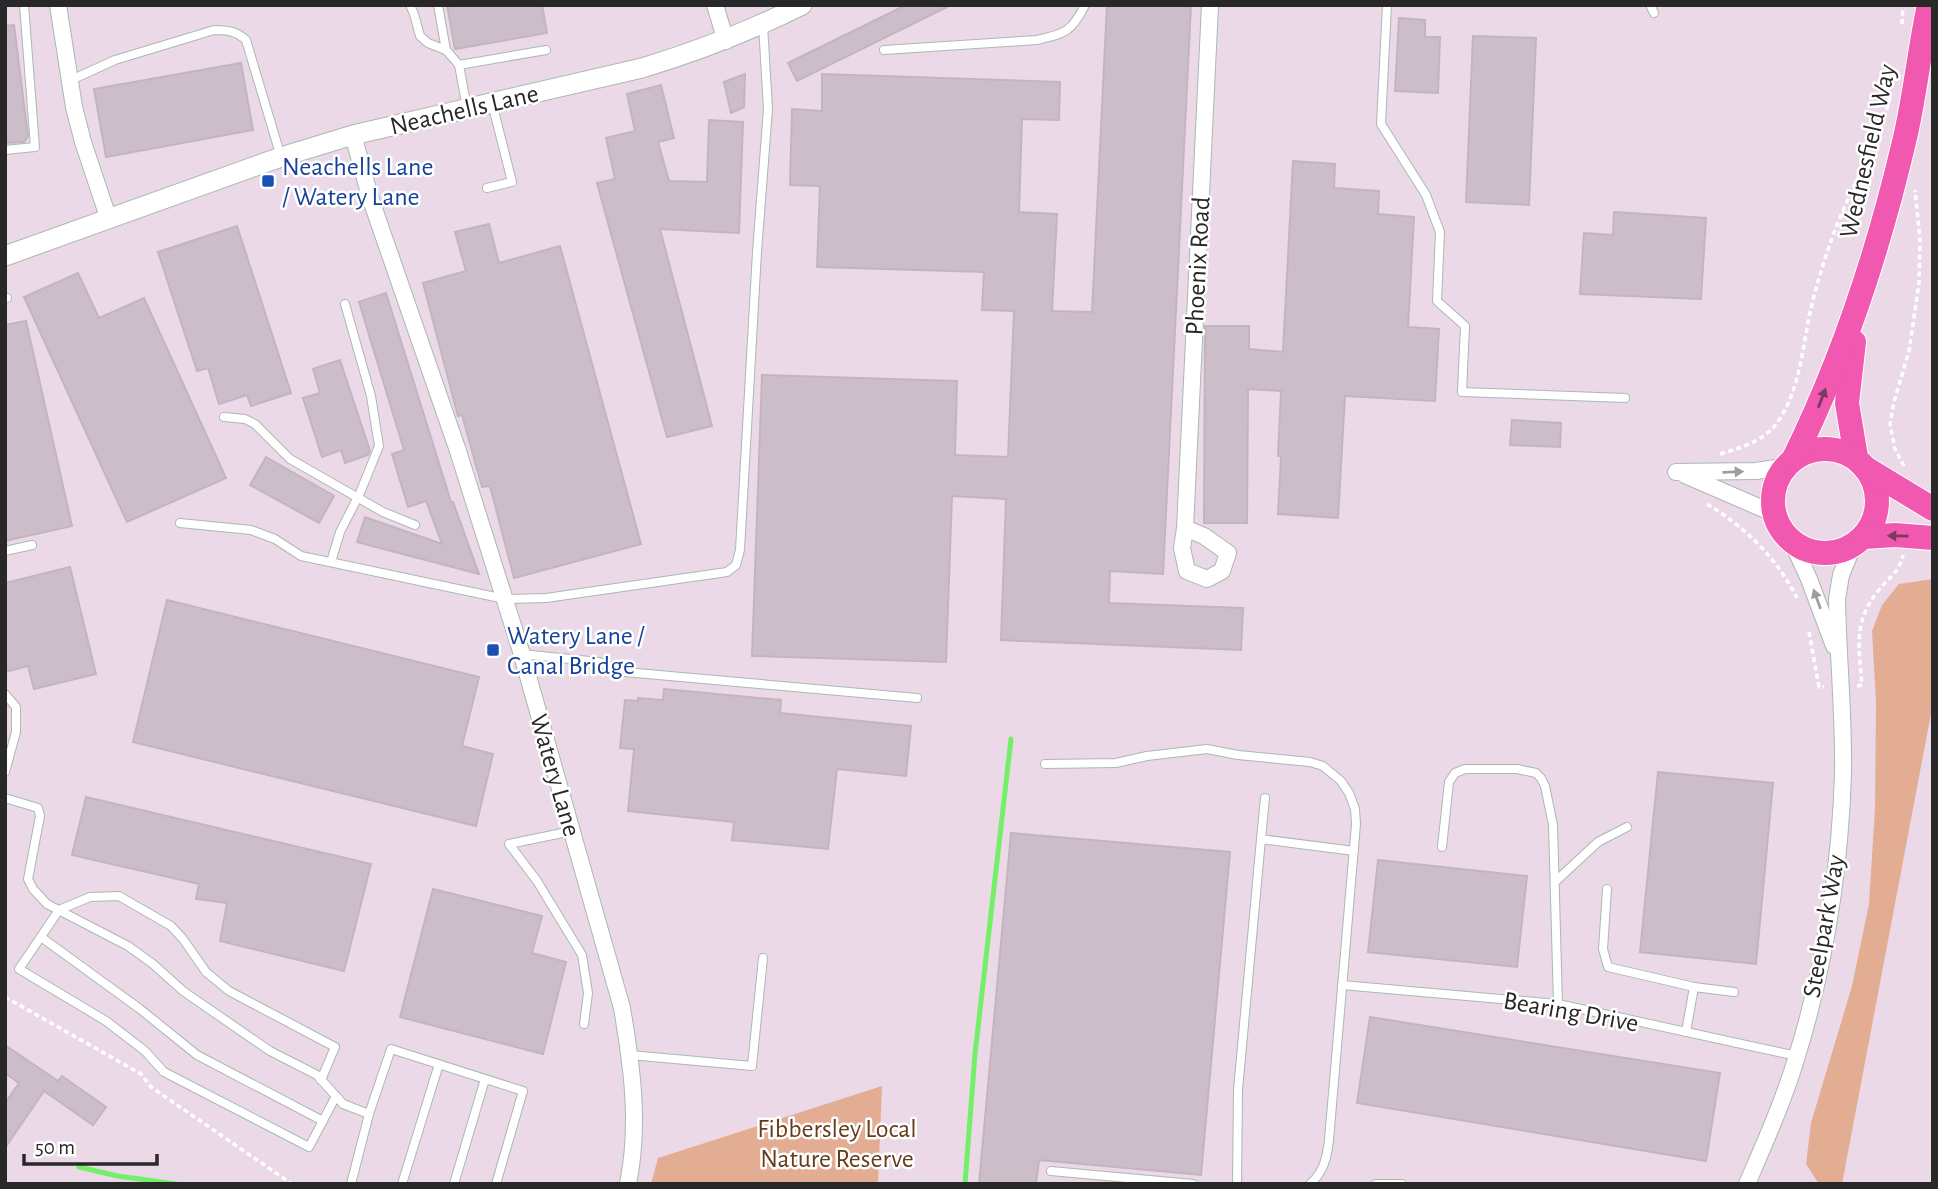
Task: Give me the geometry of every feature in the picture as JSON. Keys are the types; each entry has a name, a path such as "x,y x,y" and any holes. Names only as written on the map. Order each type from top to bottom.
{"main road":[{"name":"Wednesfield Way","path":"1862,463 1847,403 1852,353 1861,299 1904,142 1927,9"},
{"name":"Wednesfield Way","path":"1791,463 1815,416 1861,299"},
{"path":"1933,509 1838,449 1813,449 1791,463 1778,479 1774,496 1779,527 1792,542 1812,552 1832,554 1858,542 1895,535 1933,538"},
{"path":"1858,542 1872,525 1876,507 1875,485 1862,463"}],"street":[{"path":"58,5 69,80 83,142 108,220"},
{"path":"715,5 726,41"},
{"name":"Neachells Lane","path":"5,256 281,157 353,135 642,68 726,41 802,5"},
{"name":"Phoenix Road","path":"1185,528 1210,5"},
{"name":"Watery Lane","path":"353,135 370,200 457,448 522,654 622,1008 630,1055 635,1127 628,1184"},
{"path":"1775,514 1676,471 1756,471 1791,463"},
{"name":"Steelpark Way","path":"1792,542 1809,579 1838,658"},
{"name":"Steelpark Way","path":"1747,1184 1797,1056 1821,963 1834,881 1843,775 1837,600 1841,575 1858,542"}],"lane":[{"path":"5,150 35,147 24,5"},
{"path":"410,5 420,36 428,43 446,50 459,65 467,108"},
{"path":"438,5 446,50"},
{"path":"884,50 1037,40 1058,35 1075,25 1085,5"},
{"path":"1387,5 1381,124 1426,195 1440,232 1437,301 1465,326 1462,392 1625,398"},
{"path":"180,523 251,530 275,540 301,556 505,599 546,598 727,572 736,565 740,551 768,109 762,25"},
{"path":"69,80 115,60 214,30 238,33 246,40 281,157"},
{"path":"459,65 546,50"},
{"path":"487,188 512,182 492,103"},
{"path":"331,562 340,532 358,498 379,446 371,396 345,304"},
{"path":"224,417 237,417 255,424 290,459 383,512 415,526"},
{"path":"5,551 32,545"},
{"path":"522,654 599,662 625,672 917,698"},
{"path":"5,694 16,707 16,732 5,772"},
{"path":"1045,764 1116,763 1147,756 1207,749 1323,766 1342,781 1355,809 1354,851 1326,1158 1322,1169 1310,1184"},
{"path":"1443,847 1449,782 1455,773 1465,769 1517,769 1536,773 1545,786 1550,806 1556,881 1558,1004"},
{"path":"5,798 38,808 40,816 27,879 47,904 128,946 183,991 270,1051 321,1080 343,1104 369,1114"},
{"path":"1237,1184 1238,1090 1265,798"},
{"path":"1556,881 1598,842 1627,827"},
{"path":"572,831 509,844 537,881 582,956 588,992 584,1024"},
{"path":"1261,839 1354,851"},
{"path":"1607,890 1603,949 1608,967 1694,987 1734,992"},
{"path":"321,1080 335,1047 229,991 206,972 171,926 119,895 90,897 59,910 19,969 106,1021 145,1051 164,1072 309,1147 336,1096"},
{"path":"41,937 140,1009 197,1055 323,1121"},
{"path":"630,1055 752,1066 763,958"},
{"name":"Bearing Drive","path":"1342,985 1558,1004 1797,1056"},
{"path":"1686,1032 1694,987"},
{"path":"351,1184 369,1114 391,1049 523,1091 496,1184"},
{"path":"402,1184 439,1064"},
{"path":"454,1184 485,1079"},
{"path":"1051,1171 1193,1184"},
{"path":"1376,1184 1402,1184"}],"path":[{"path":"1901,32 1903,5"},
{"path":"1720,454 1755,442 1770,431 1782,415 1798,372 1812,305 1829,244 1842,209 1882,125 1891,94"},
{"path":"5,997 141,1074 151,1087 292,1184"}],"green space":[{"path":"1933,579 1933,703 1842,1184 1819,1184 1806,1164 1811,1123 1852,986 1869,904 1875,808 1876,701 1872,631 1882,605 1899,584"},
{"name":"Fibbersley Local Nature Reserve","path":"882,1086 878,1184 651,1184 658,1158"}],"building":[{"path":"447,5 542,5 547,33 455,49"},
{"path":"906,5 951,5 797,81 788,63"},
{"path":"1107,5 1191,5 1163,574 1110,571 1109,603 1243,608 1241,650 1001,640 1006,499 952,496 946,662 752,656 762,375 957,381 955,455 1008,457 1014,311 982,310 984,272 817,267 820,186 790,185 792,109 822,111 822,74 1060,82 1059,120 1022,119 1019,212 1057,214 1052,311 1092,312"},
{"path":"1399,18 1425,20 1425,37 1440,37 1438,93 1395,91"},
{"path":"14,25 28,136 24,142 5,143 5,26"},
{"path":"1473,36 1536,38 1529,205 1466,202"},
{"path":"241,63 253,130 106,157 94,89"},
{"path":"745,74 744,107 731,113 724,82"},
{"path":"661,85 674,138 658,142 669,181 707,182 709,120 743,122 739,233 660,229 712,426 667,437 597,183 615,179 606,138 635,131 627,94"},
{"path":"1293,161 1335,164 1334,188 1379,191 1378,214 1414,217 1408,327 1439,329 1435,401 1345,396 1338,518 1278,514 1281,391 1248,389 1247,523 1204,523 1205,326 1249,326 1249,349 1283,352"},
{"path":"1614,212 1706,218 1701,299 1580,294 1584,233 1613,235"},
{"path":"489,224 499,263 560,246 641,544 514,578 490,486 482,487 462,415 458,416 423,283 466,271 455,232"},
{"path":"237,226 291,393 251,406 247,395 219,404 208,368 197,371 158,252"},
{"path":"78,273 99,318 144,298 226,478 127,522 24,297"},
{"path":"386,293 451,502 479,574 357,542 365,517 442,544 426,501 408,507 392,454 404,450 359,302"},
{"path":"26,321 72,526 5,541 5,325"},
{"path":"340,360 370,451 368,455 345,463 341,450 322,457 303,398 320,393 313,369"},
{"path":"1512,420 1561,423 1560,447 1510,445"},
{"path":"266,457 334,496 319,523 250,485"},
{"path":"70,567 96,674 34,689 28,666 5,672 5,583"},
{"path":"167,600 479,677 462,746 493,754 476,826 133,742"},
{"path":"664,689 781,700 780,713 911,726 906,776 837,769 828,849 732,840 734,822 628,811 634,749 620,748 625,700 663,700"},
{"path":"1658,772 1773,783 1756,964 1640,952"},
{"path":"86,797 371,864 344,971 220,941 227,903 196,899 199,884 72,855"},
{"path":"1011,833 1230,852 1201,1175 1039,1160 1036,1184 979,1184"},
{"path":"1378,860 1527,876 1517,967 1368,952"},
{"path":"433,889 542,916 532,953 566,962 543,1054 400,1017"},
{"path":"1370,1017 1720,1073 1706,1161 1357,1103"},
{"path":"5,1045 58,1081 62,1076 106,1107 93,1125 44,1091 5,1148 5,1103 19,1083 5,1073"}],"waterway":[{"path":"965,1184 975,1054 1011,739"},
{"path":"79,1167 118,1176 176,1184"}],"place":[{"name":"Neachells Lane / Watery Lane","path":"268,181"},
{"name":"Watery Lane / Canal Bridge","path":"493,650"}]}
